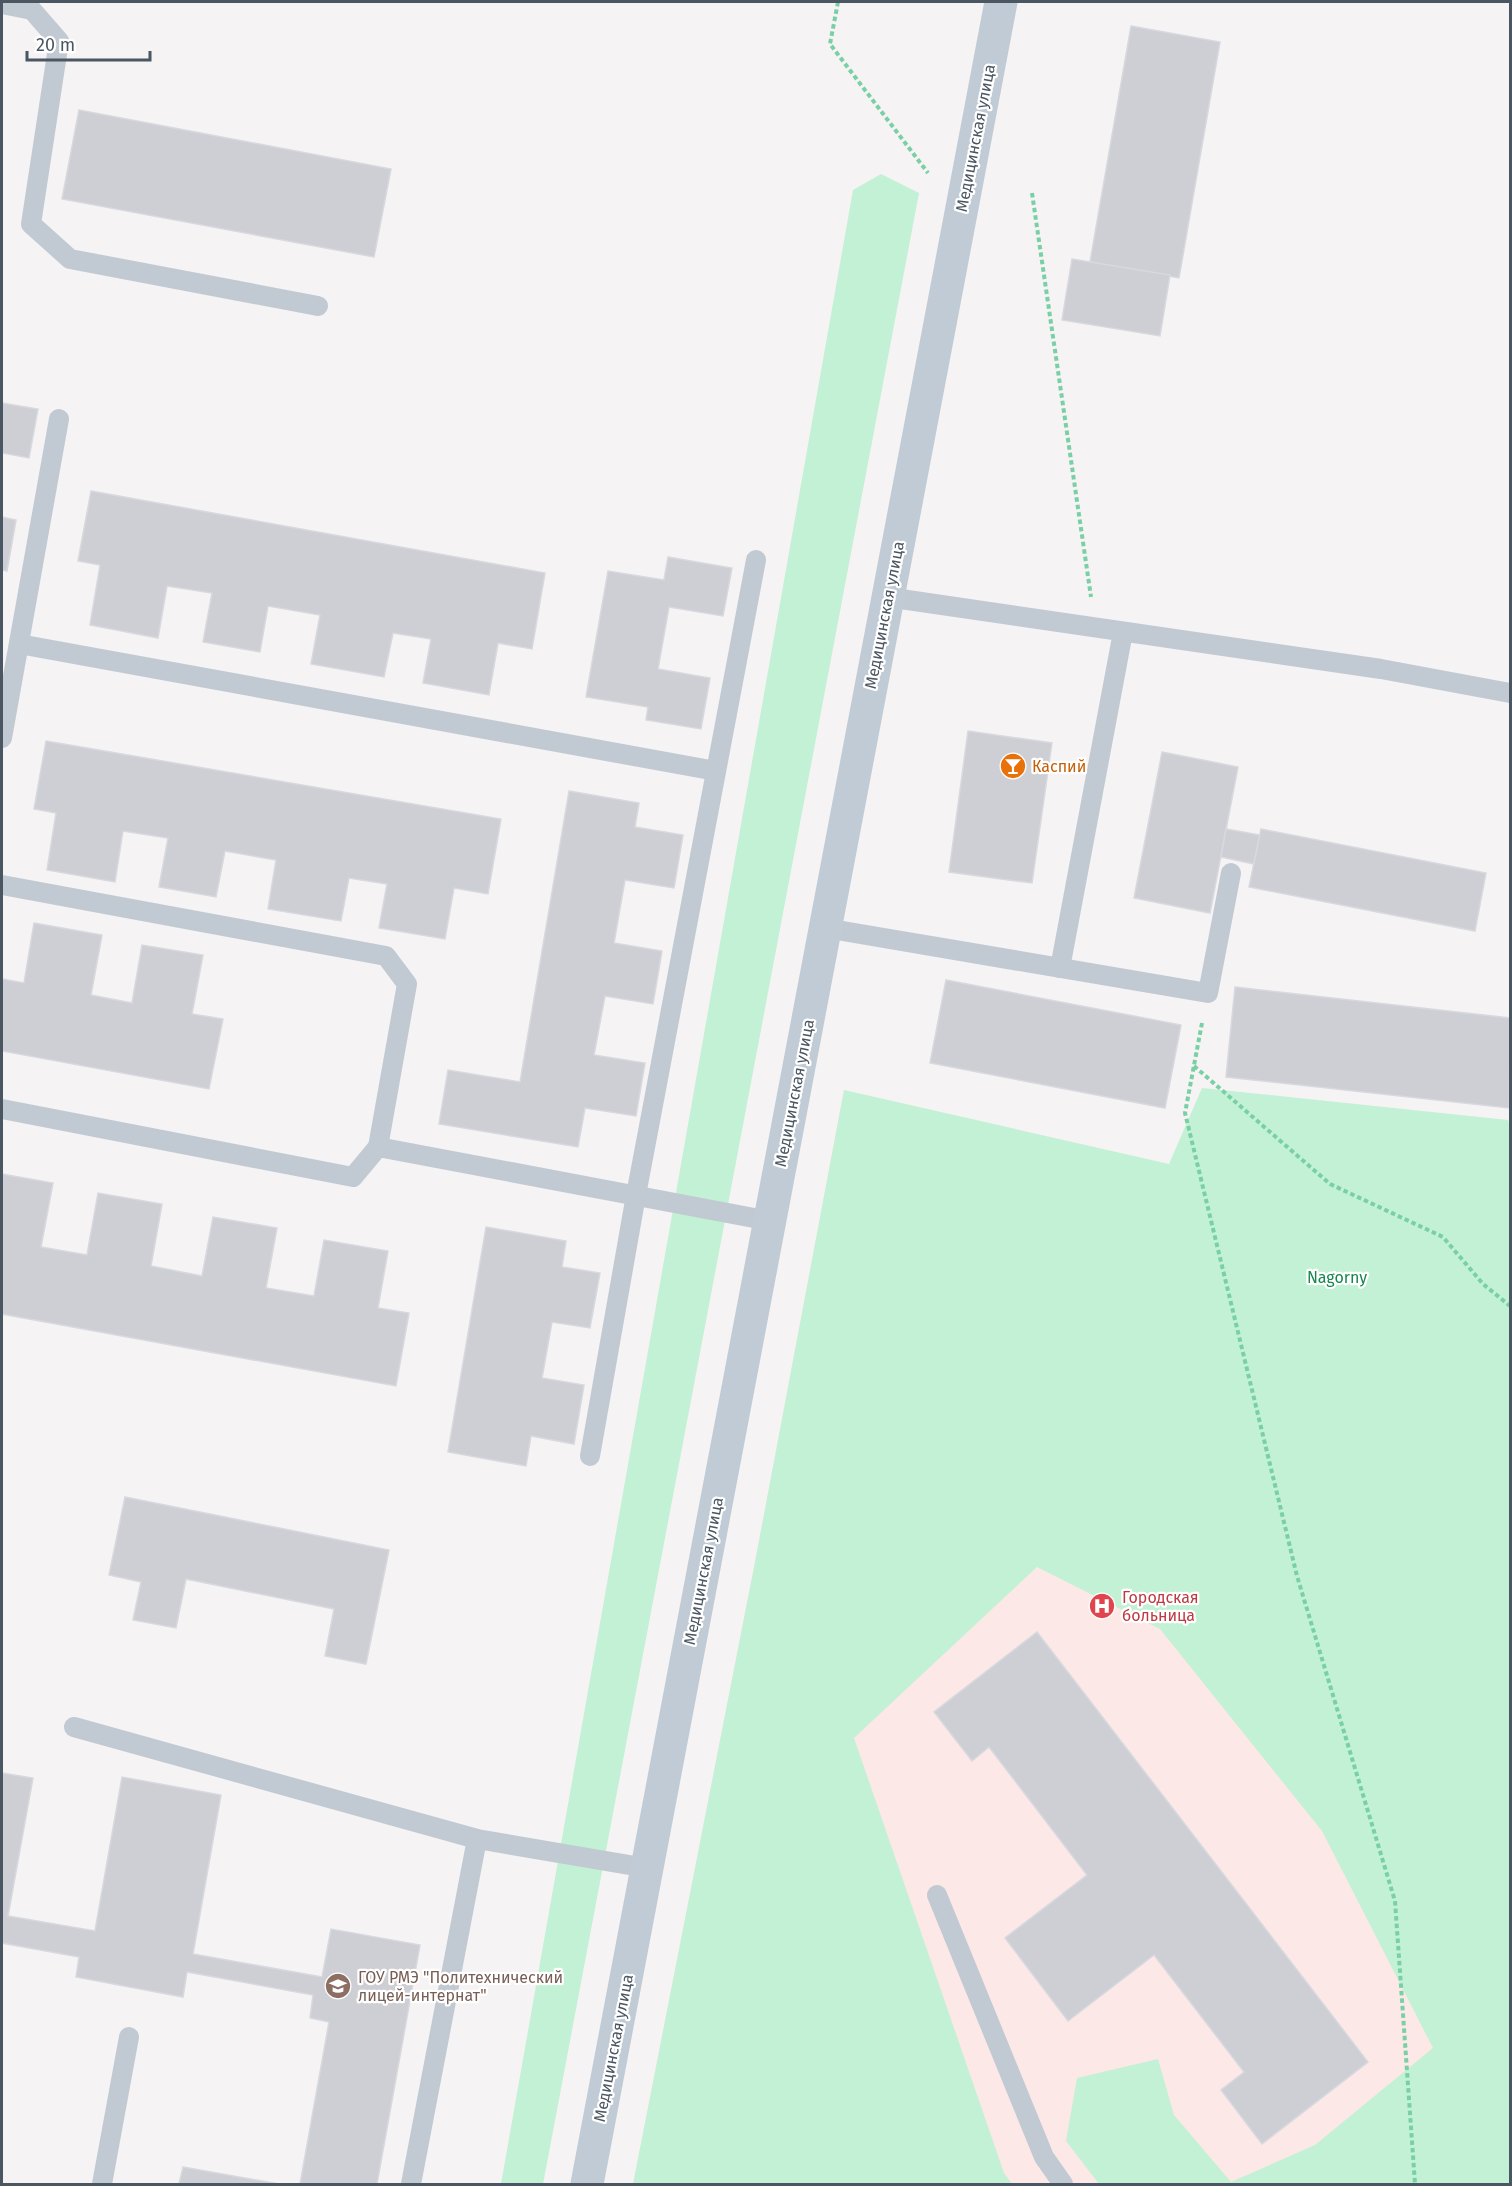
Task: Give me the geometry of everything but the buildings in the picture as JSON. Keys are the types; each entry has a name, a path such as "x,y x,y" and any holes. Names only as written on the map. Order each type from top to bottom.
{"main road":[{"name":"Медицинская улица","path":"587,2184 1001,2"}],"lane":[{"path":"2,4 32,10 59,41 31,224 70,259 318,306"},
{"path":"2,738 59,419"},
{"path":"590,1456 636,1195 756,560"},
{"path":"887,597 1381,669 1510,693"},
{"path":"1060,968 1123,632"},
{"path":"19,644 716,771"},
{"path":"825,928 1208,993 1232,873"},
{"path":"2,885 386,956 407,984 378,1147 353,1177 2,1109"},
{"path":"378,1147 770,1221"},
{"path":"74,1727 477,1839 647,1868"},
{"path":"411,2184 477,1839"},
{"path":"937,1895 1044,2157 1063,2184"},
{"path":"102,2184 129,2037"}],"path":[{"path":"838,2 830,44 928,173"},
{"path":"1032,193 1096,627"},
{"path":"1208,993 1185,1113 1187,1125 1297,1576 1395,1901 1415,2184"},
{"path":"1194,1066 1330,1184 1443,1237 1483,1284 1510,1306"}],"shaded area":[{"name":"Городская больница","path":"844,1090 1510,1650 1510,2184 633,2184 755,1562"}],"green space":[{"path":"881,174 919,193 543,2184 501,2184 853,190"},
{"name":"Городская больница","path":"1202,1088 1508,1120 1510,1126 1510,2184 1099,2184 1066,2141 1077,2078 1158,2059 1174,2115 1231,2182 1315,2145 1433,2048 1322,1831 1160,1629 1037,1567 854,1738 1004,2173 1012,2184 633,2184 755,1562 844,1090 1169,1164"}],"place":[{"name":"Каспий","path":"1013,766"},
{"name":"Городская больница","path":"1102,1606"},
{"name":"ГОУ РМЭ \"Политехнический лицей-интернат\"","path":"338,1986"}],"park label":[{"name":"Nagorny","path":"1337,1277"}]}
